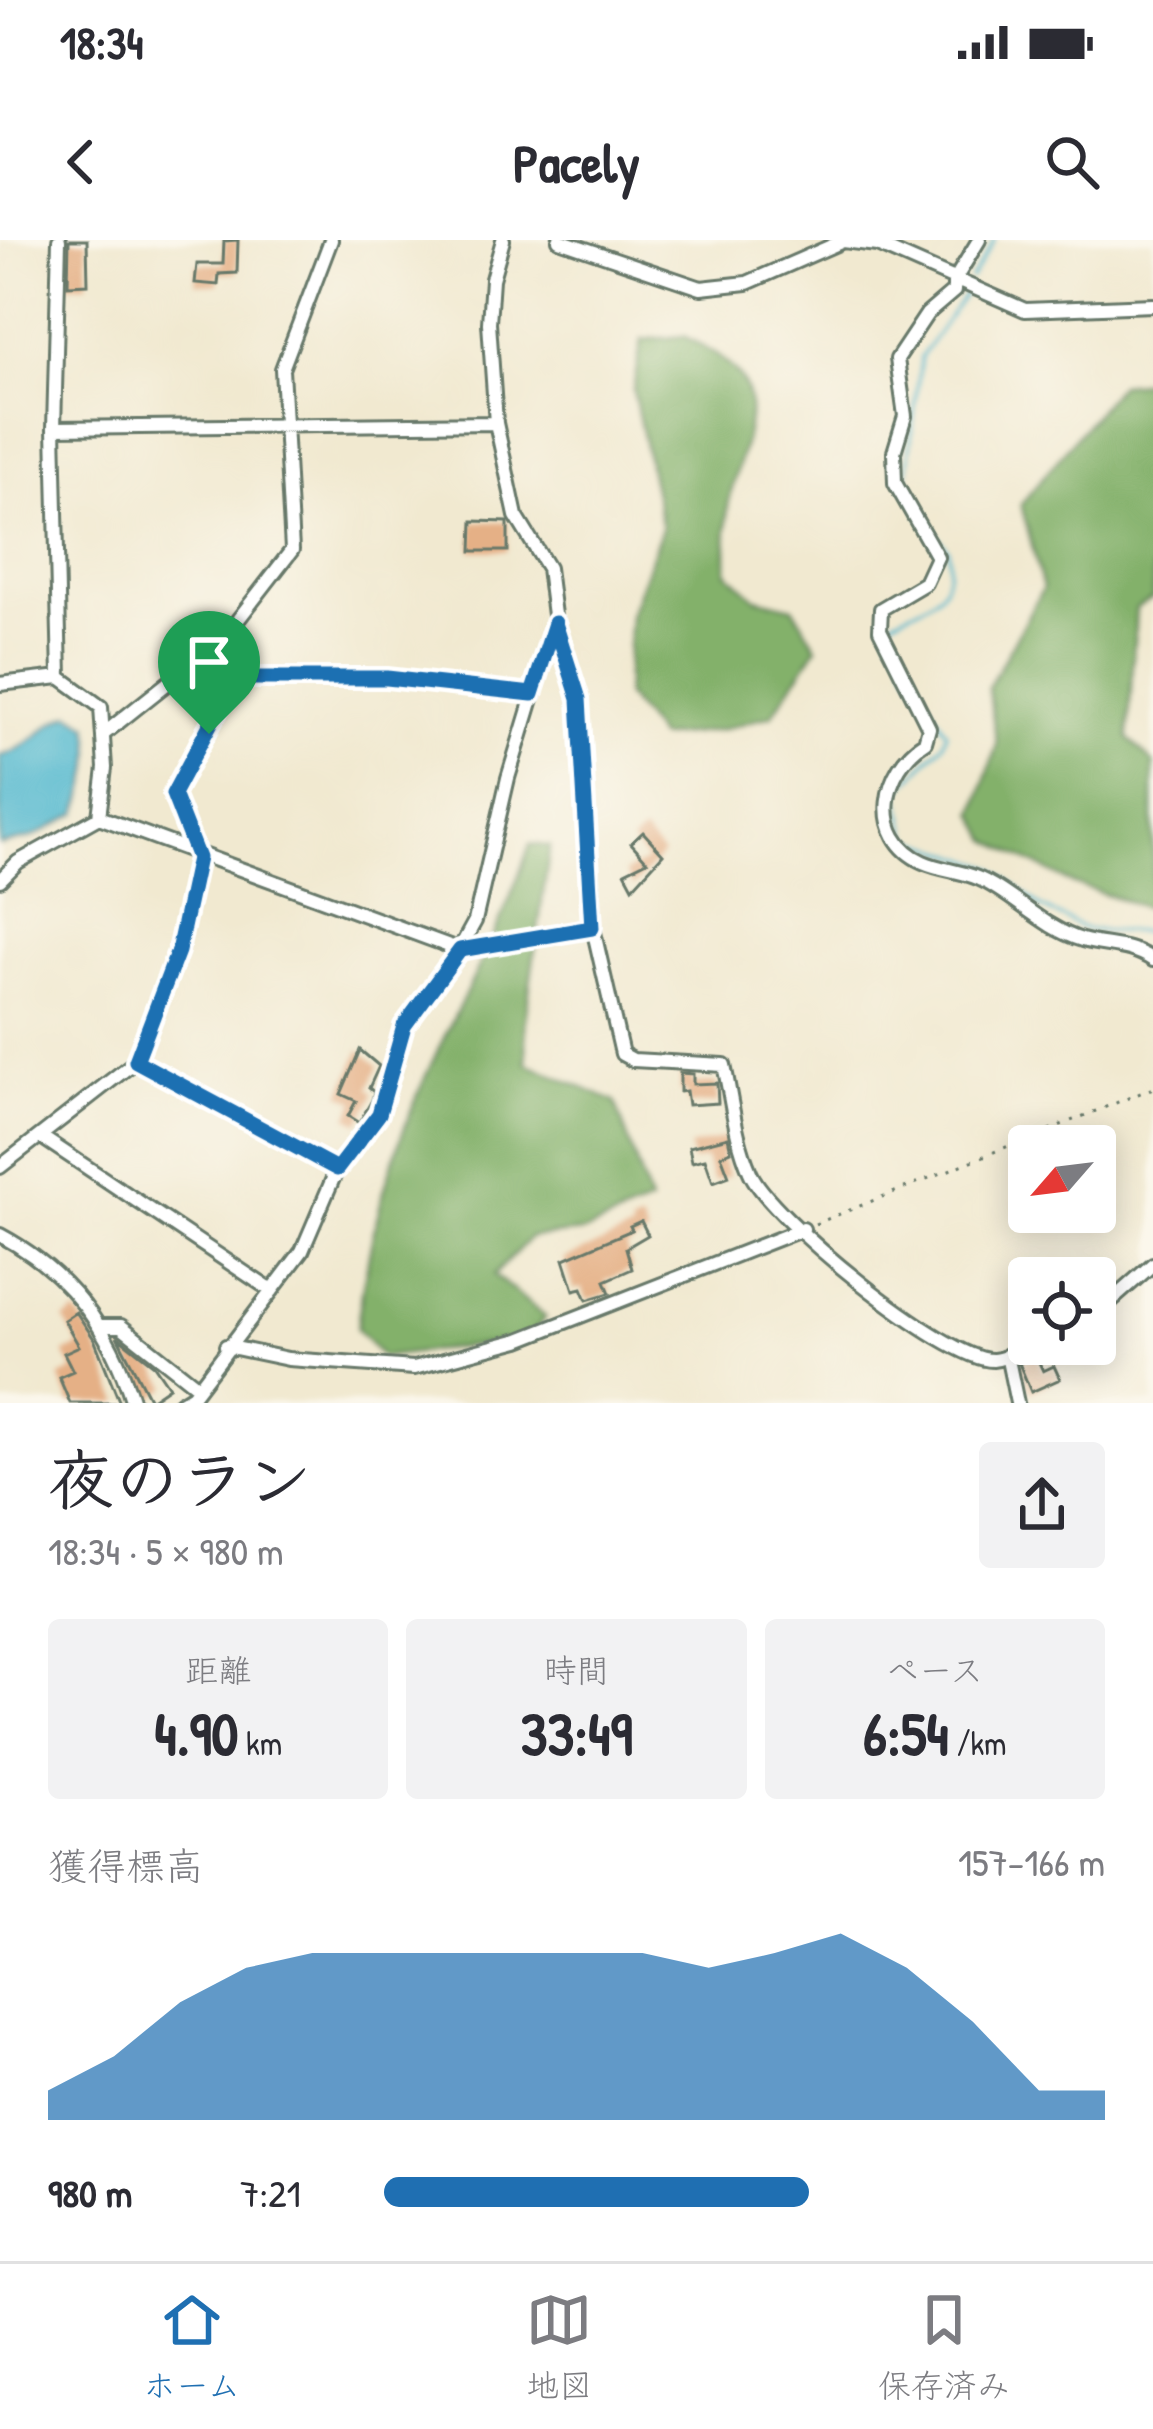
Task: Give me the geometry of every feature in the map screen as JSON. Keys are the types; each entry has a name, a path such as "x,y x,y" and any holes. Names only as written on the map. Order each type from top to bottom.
{"street":[{"path":"59,240 54,428 60,677"},
{"path":"105,733 223,639 292,550 282,369 331,240"},
{"path":"503,240 492,279 489,323 496,423 516,516 548,568 555,623 579,699 592,928 622,1054 633,1060 724,1065 750,1175 768,1200 859,1282 944,1343 994,1360 1007,1355 1017,1403"},
{"path":"559,240 701,288 747,283 843,241 877,244 1025,310 1153,305"},
{"path":"979,240 954,281 954,291 927,314 897,359 904,416 895,452 895,483 937,557 925,584 881,609 880,630 928,728 925,742 901,758 893,772 886,792 891,824 923,862 983,879 1068,934 1117,943 1153,960"},
{"path":"54,428 496,423"},
{"path":"180,1403 198,1387 302,1251 337,1169 379,1114 404,1026 460,950 475,921 532,694 555,623"},
{"path":"0,684 60,677 101,706 105,733 99,817"},
{"path":"0,1167 136,1061 178,951 198,858 173,794 235,678 387,678 532,694"},
{"path":"99,817 198,858 460,950 592,928"},
{"path":"0,880 18,862 99,817"},
{"path":"136,1061 337,1169"},
{"path":"40,1136 272,1291"},
{"path":"226,1346 288,1359 414,1368 519,1340 802,1229"},
{"path":"0,1235 58,1274 101,1326 133,1403"},
{"path":"1116,1297 1153,1264"},
{"path":"101,1326 121,1326 198,1387"}],"path":[{"path":"802,1229 1153,1088"}],"green space":[{"path":"684,336 733,370 745,386 749,403 749,422 728,506 727,572 756,598 793,607 817,647 772,715 720,730 659,738 625,695 630,614 662,528 633,390 642,340"},
{"path":"1153,381 1153,598 1136,608 1128,738 1153,763 1153,910 1071,883 989,840 975,813 997,744 988,688 1043,588 1021,504 1119,384"},
{"path":"530,844 550,846 525,1020 527,1063 615,1102 650,1203 584,1232 531,1237 494,1275 545,1317 529,1339 382,1357 357,1329 373,1234 390,1171 411,1110 494,934"}],"water":[{"path":"71,714 89,726 92,749 78,813 31,838 0,845 0,756"}],"building":[{"path":"69,240 87,240 88,284 68,285"},
{"path":"238,240 237,273 219,274 218,285 195,283 197,264 223,264 224,241"},
{"path":"473,521 508,522 508,551 472,551"},
{"path":"643,832 663,854 633,887 625,872 647,861 631,843"},
{"path":"360,1050 379,1066 369,1088 374,1092 372,1100 359,1123 348,1116 356,1101 341,1094"},
{"path":"680,1073 693,1074 693,1084 717,1083 718,1103 688,1105 686,1091 680,1092"},
{"path":"728,1137 731,1151 721,1155 729,1176 713,1182 705,1159 692,1162 689,1147"},
{"path":"641,1221 648,1235 626,1248 632,1269 605,1281 610,1293 587,1300 582,1288 574,1290 564,1259 632,1230 630,1226"},
{"path":"76,1312 94,1339 120,1403 70,1403 59,1377 73,1371 64,1353 79,1346 64,1320"},
{"path":"117,1336 154,1365 169,1387 150,1400"},
{"path":"1020,1365 1040,1365 1043,1371 1054,1366 1060,1379 1031,1392"}],"waterway":[{"path":"971,279 995,240"},
{"path":"905,489 921,357 969,288"},
{"path":"889,638 892,620 927,603 947,578 948,549 919,513"},
{"path":"903,662 947,732 943,744 898,792 909,838 992,867 1041,907 1087,930 1153,932"}],"route":[{"path":"555,623 579,699 592,928 570,928 526,943 460,950 404,1026 379,1114 337,1169 136,1061 178,951 198,858 173,794 209,734 235,678 387,678 532,694 555,623"}]}
